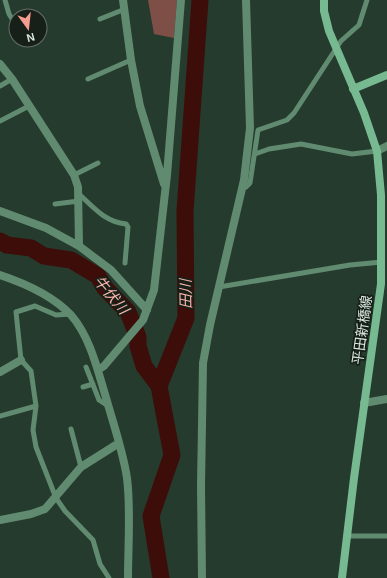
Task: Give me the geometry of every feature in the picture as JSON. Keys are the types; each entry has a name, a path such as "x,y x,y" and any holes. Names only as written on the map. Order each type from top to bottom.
{"main road":[{"name":"平田新橋線","path":"324,0 324,11 336,47 377,151 381,195 382,262 378,312 364,403 342,578"},
{"path":"353,89 387,75"}],"street":[{"path":"123,0 131,60 140,106 165,188"},
{"path":"99,369 104,366 143,320 154,290 165,188 181,0"},
{"path":"202,578 201,486 203,364 219,286 242,188 250,128 246,0"},
{"path":"0,64 12,79 74,175 78,187 79,197 79,246"},
{"path":"377,151 387,146"},
{"path":"0,211 46,228 79,246 111,270 147,310"},
{"path":"0,275 17,281 56,302 70,314 82,328 99,369 119,443 128,492 128,578"},
{"path":"0,372 21,360"},
{"path":"364,403 387,399"},
{"path":"0,520 31,514 45,509 81,468 119,443"}],"lane":[{"path":"5,0 8,10"},
{"path":"242,188 246,187 250,183 258,130 287,120 294,113 336,47 359,25 367,0"},
{"path":"100,19 125,9"},
{"path":"88,79 131,60"},
{"path":"0,86 12,79"},
{"path":"0,121 29,106"},
{"path":"255,154 269,149 301,144 352,154 377,151"},
{"path":"74,175 98,163"},
{"path":"55,204 79,197 107,219 116,223 126,224 128,227 125,263"},
{"path":"219,286 350,265 382,262"},
{"path":"70,314 56,316 35,306 16,312 21,360 31,372 36,406 33,430 36,446 56,498 65,511 93,540 100,564 109,578"},
{"path":"86,367 99,400 108,406"},
{"path":"82,387 93,384"},
{"path":"0,416 36,406"},
{"path":"71,429 81,468"},
{"path":"348,536 387,536"}],"shaded area":[{"path":"148,0 177,0 174,38 154,34"}],"waterway":[{"name":"田川","path":"161,578 151,516 172,455 159,386 186,318 185,211 200,0"},
{"name":"牛伏川","path":"0,241 7,245 31,248 44,256 71,260 98,276 104,287 128,312 138,337 138,346 144,366 159,386"}]}
